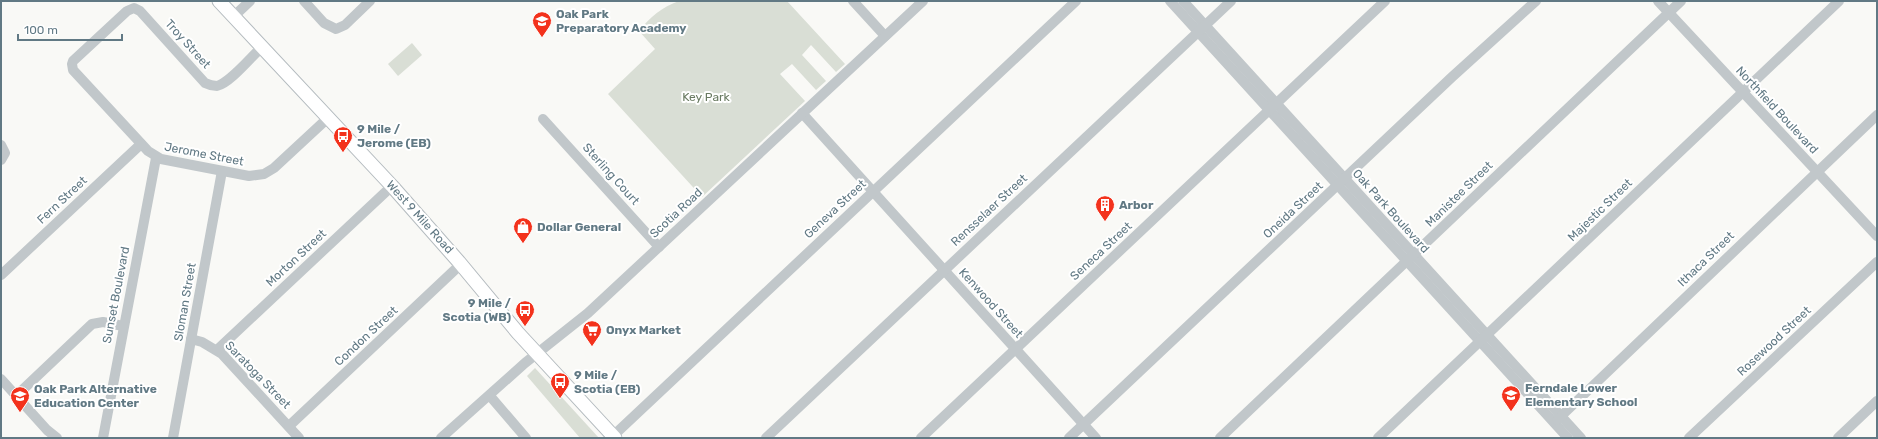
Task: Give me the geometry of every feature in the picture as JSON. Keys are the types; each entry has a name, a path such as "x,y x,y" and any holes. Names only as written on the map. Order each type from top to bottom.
{"main road":[{"name":"West 9 Mile Road","path":"219,1 261,48 329,117 392,186 461,264 537,354 614,437"}],"street":[{"path":"233,17 250,1"},
{"path":"304,1 324,23 336,29 345,25 370,1"},
{"path":"853,1 885,36"},
{"name":"Scotia Road","path":"441,438 537,354 583,318 923,1"},
{"name":"Geneva Street","path":"614,437 1076,1"},
{"name":"Oak Park Boulevard","path":"1170,1 1202,28"},
{"name":"Oak Park Boulevard","path":"1183,1 1202,28 1341,182 1558,419 1581,438"},
{"name":"Rensselaer Street","path":"766,438 1231,1"},
{"name":"Seneca Street","path":"921,438 1385,1"},
{"name":"Oneida Street","path":"1069,438 1536,1"},
{"name":"Northfield Boulevard","path":"1658,1 1877,236"},
{"name":"Manistee Street","path":"1220,438 1681,1"},
{"name":"Majestic Street","path":"1378,438 1839,1"},
{"name":"Troy Street","path":"72,64 73,61 127,10 134,8 140,11 205,83 210,85 218,85 226,81 261,48"},
{"name":"Jerome Street","path":"72,64 73,70 141,144 156,158 249,176 264,174 274,168 329,117"},
{"name":"Kenwood Street","path":"802,113 1096,438"},
{"name":"Ithaca Street","path":"1558,419 1816,171 1877,115"},
{"name":"Sterling Court","path":"543,120 659,246"},
{"name":"Fern Street","path":"1,275 141,144"},
{"name":"Sunset Boulevard","path":"103,438 156,158"},
{"name":"Sloman Street","path":"172,438 222,171"},
{"name":"Morton Street","path":"217,350 392,186"},
{"name":"Rosewood Street","path":"1689,438 1877,262"},
{"name":"Condon Street","path":"288,426 461,264"},
{"path":"16,396 92,324 103,322 124,326"},
{"name":"Saratoga Street","path":"191,339 202,342 217,350 299,438"},
{"path":"1,380 50,433 57,438"},
{"path":"490,396 526,438"},
{"path":"1838,438 1877,401"},
{"name":"Oak Park Boulevard","path":"1558,419 1568,438"}],"green space":[{"name":"Key Park","path":"679,1 787,1 845,64 836,72 811,45 802,55 826,81 816,90 792,64 780,74 805,101 702,197 608,94 655,49 639,31 657,13 667,6"},
{"path":"412,43 422,55 398,76 388,64"},
{"path":"535,368 599,438 580,438 527,376"}],"place":[{"name":"Oak Park Preparatory Academy","path":"542,38"},
{"name":"9 Mile / Jerome (EB)","path":"343,153"},
{"name":"Arbor","path":"1105,222"},
{"name":"Dollar General","path":"523,244"},
{"name":"9 Mile / Scotia (WB)","path":"525,327"},
{"name":"Onyx Market","path":"592,347"},
{"name":"9 Mile / Scotia (EB)","path":"560,399"},
{"name":"Ferndale Lower Elementary School","path":"1511,412"},
{"name":"Oak Park Alternative Education Center","path":"20,413"}]}
